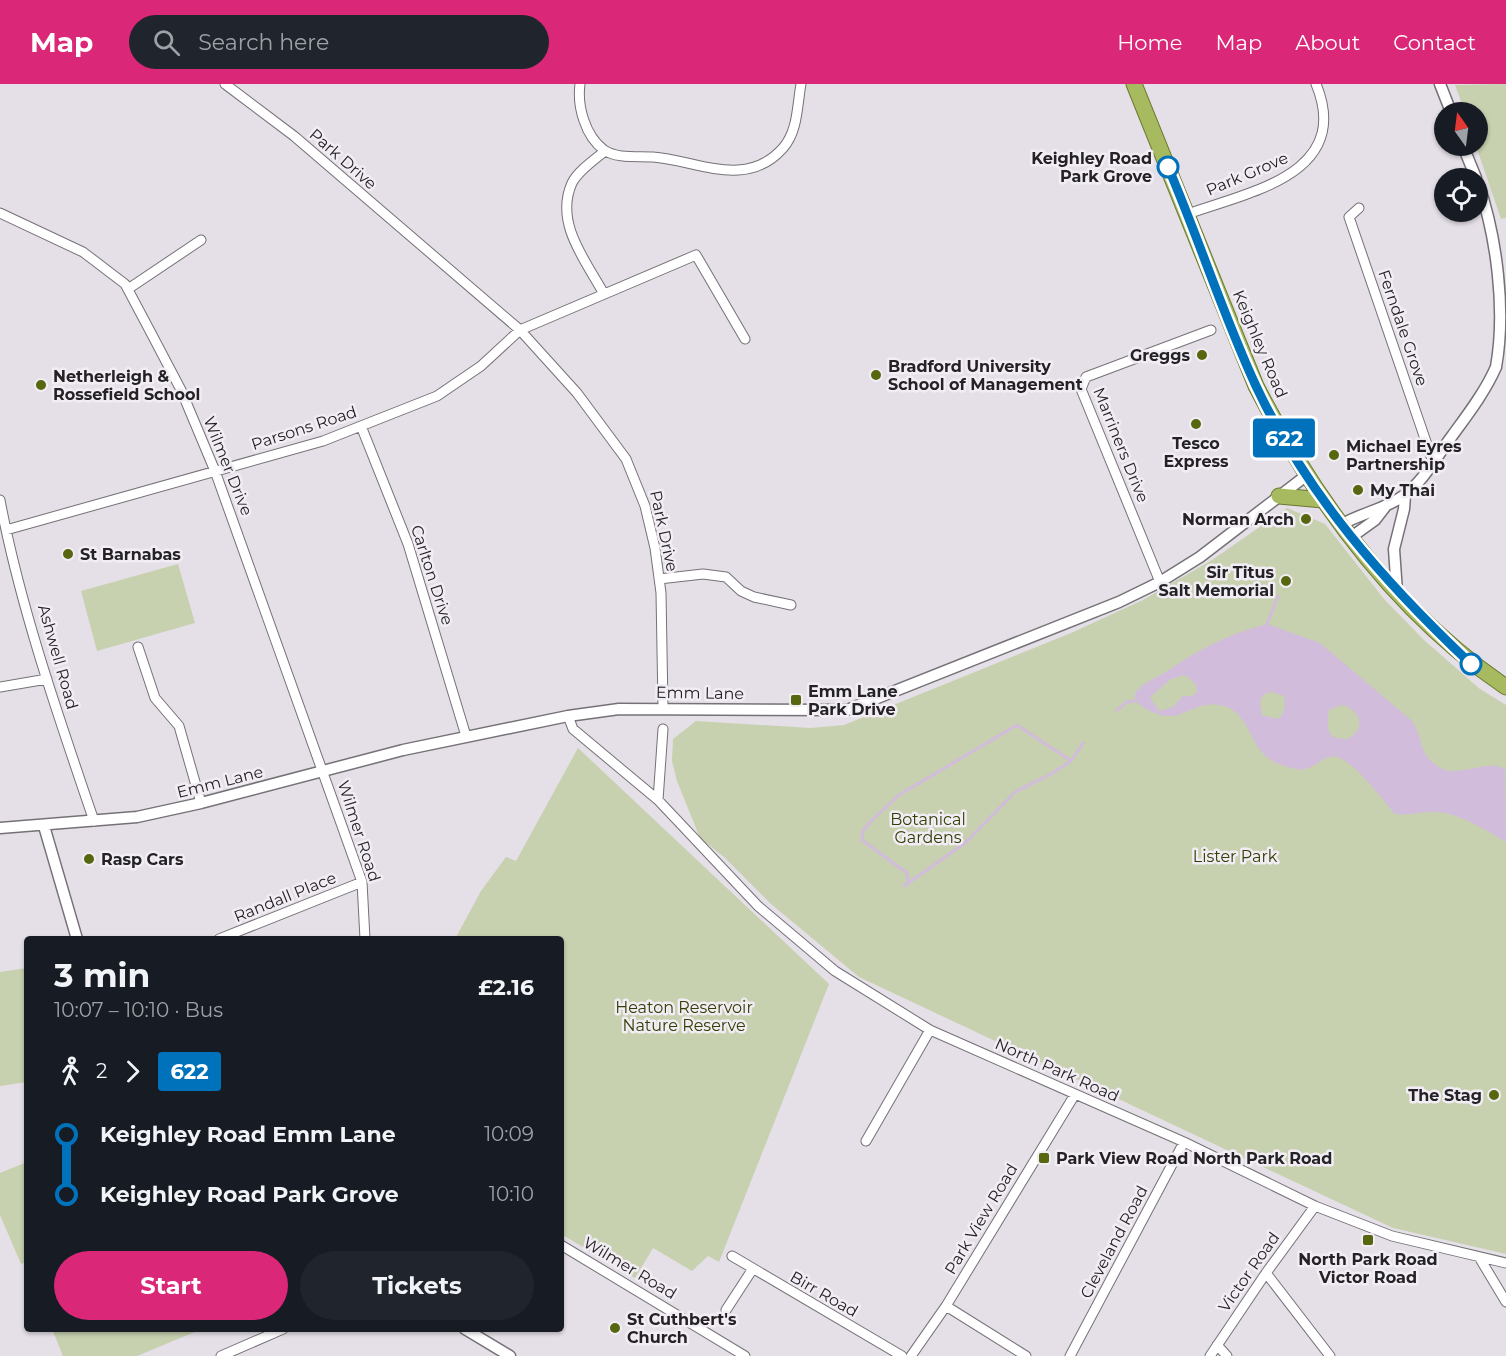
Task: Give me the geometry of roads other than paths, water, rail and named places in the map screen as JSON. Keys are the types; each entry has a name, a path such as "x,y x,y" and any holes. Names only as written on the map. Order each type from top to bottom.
{"highway":[{"name":"Keighley Road","path":"1134,84 1256,386 1307,475 1346,532 1397,592 1471,664 1506,687"},
{"path":"1279,496 1323,500"}],"street":[{"name":"Park Drive","path":"225,84 294,136 520,330 577,393 626,459 645,506 659,579 663,708"},
{"path":"580,84 578,97 583,117 593,136 605,151 627,157 674,160 714,170 751,167 768,160 790,139 796,121 801,84"},
{"name":"Park Grove","path":"1188,214 1268,185 1303,166 1313,153 1323,123 1323,110 1316,84"},
{"path":"1440,84 1447,102"},
{"path":"604,294 573,240 567,214 573,182 605,151"},
{"name":"Ferndale Grove","path":"1359,208 1349,217 1433,462"},
{"name":"Wilmer Drive","path":"0,213 83,252 128,289 181,390 215,471 323,770"},
{"path":"1346,532 1356,516 1385,507 1405,495 1433,462 1486,387 1497,365 1506,321 1502,272 1488,214"},
{"path":"128,289 201,240"},
{"path":"520,330 696,255 744,339"},
{"name":"Parsons Road","path":"6,530 323,441 437,396 481,366 520,330"},
{"name":"Marriners Drive","path":"1160,582 1082,389 1082,382 1086,376 1211,330"},
{"name":"Carlton Drive","path":"361,426 408,544 466,736"},
{"name":"Emm Lane","path":"0,828 137,817 466,736 568,716 619,709 663,708 816,712 847,710 1119,602 1160,582 1208,551 1307,475"},
{"path":"1397,592 1394,549 1405,495"},
{"name":"Ashwell Road","path":"0,500 6,530 47,679 93,821"},
{"path":"1346,532 1375,520 1385,507"},
{"path":"659,579 703,574 726,577 741,591 754,597 791,605"},
{"path":"138,647 154,698 179,726 201,803"},
{"path":"0,687 47,679"},
{"path":"568,716 573,729 658,800"},
{"path":"658,800 663,729"},
{"name":"Wilmer Road","path":"323,770 362,882 365,936"},
{"name":"North Park Road","path":"658,800 775,921 835,971 930,1030 1074,1096 1184,1142 1316,1206 1392,1236 1506,1263"},
{"path":"44,826 76,936"},
{"name":"Randall Place","path":"227,936 362,882"},
{"path":"866,1141 930,1030"},
{"name":"Park View Road","path":"911,1356 946,1306 1074,1096"},
{"name":"Cleveland Road","path":"1070,1356 1184,1142"},
{"name":"Victor Road","path":"1210,1356 1266,1273 1316,1206"},
{"name":"Wilmer Road","path":"564,1247 745,1356"},
{"name":"Birr Road","path":"732,1256 752,1270 902,1356"},
{"path":"1479,1257 1506,1302"},
{"path":"726,1310 752,1270"},
{"path":"1266,1273 1330,1356"},
{"path":"946,1306 1026,1356"},
{"path":"221,1356 275,1332"},
{"path":"470,1332 510,1356"},
{"path":"1217,1344 1227,1356"}],"waterway":[{"path":"1267,624 1278,596"},
{"path":"1117,710 1127,702 1135,701"},
{"path":"908,883 907,873 862,840 863,831 869,823 899,795 1017,725 1071,761"},
{"path":"904,886 965,843 1015,792 1071,761 1083,743"}],"place":[{"name":"Keighley Road Park Grove","path":"1168,167"},
{"name":"Greggs","path":"1202,355"},
{"name":"Bradford University School of Management","path":"876,375"},
{"name":"Netherleigh & Rossefield School","path":"41,385"},
{"name":"Tesco Express","path":"1196,424"},
{"name":"Michael Eyres Partnership","path":"1334,455"},
{"name":"My Thai","path":"1358,490"},
{"name":"Norman Arch","path":"1306,519"},
{"name":"St Barnabas","path":"68,554"},
{"name":"Sir Titus Salt Memorial","path":"1286,581"},
{"name":"Emm Lane Park Drive","path":"796,700"},
{"name":"Rasp Cars","path":"89,859"},
{"name":"The Stag","path":"1494,1095"},
{"name":"Park View Road North Park Road","path":"1044,1158"},
{"name":"North Park Road Victor Road","path":"1368,1240"},
{"name":"St Cuthbert's Church","path":"615,1328"}],"park label":[{"name":"Botanical Gardens","path":"928,828"},
{"name":"Lister Park","path":"1235,856"},
{"name":"Heaton Reservoir Nature Reserve","path":"684,1016"}]}
